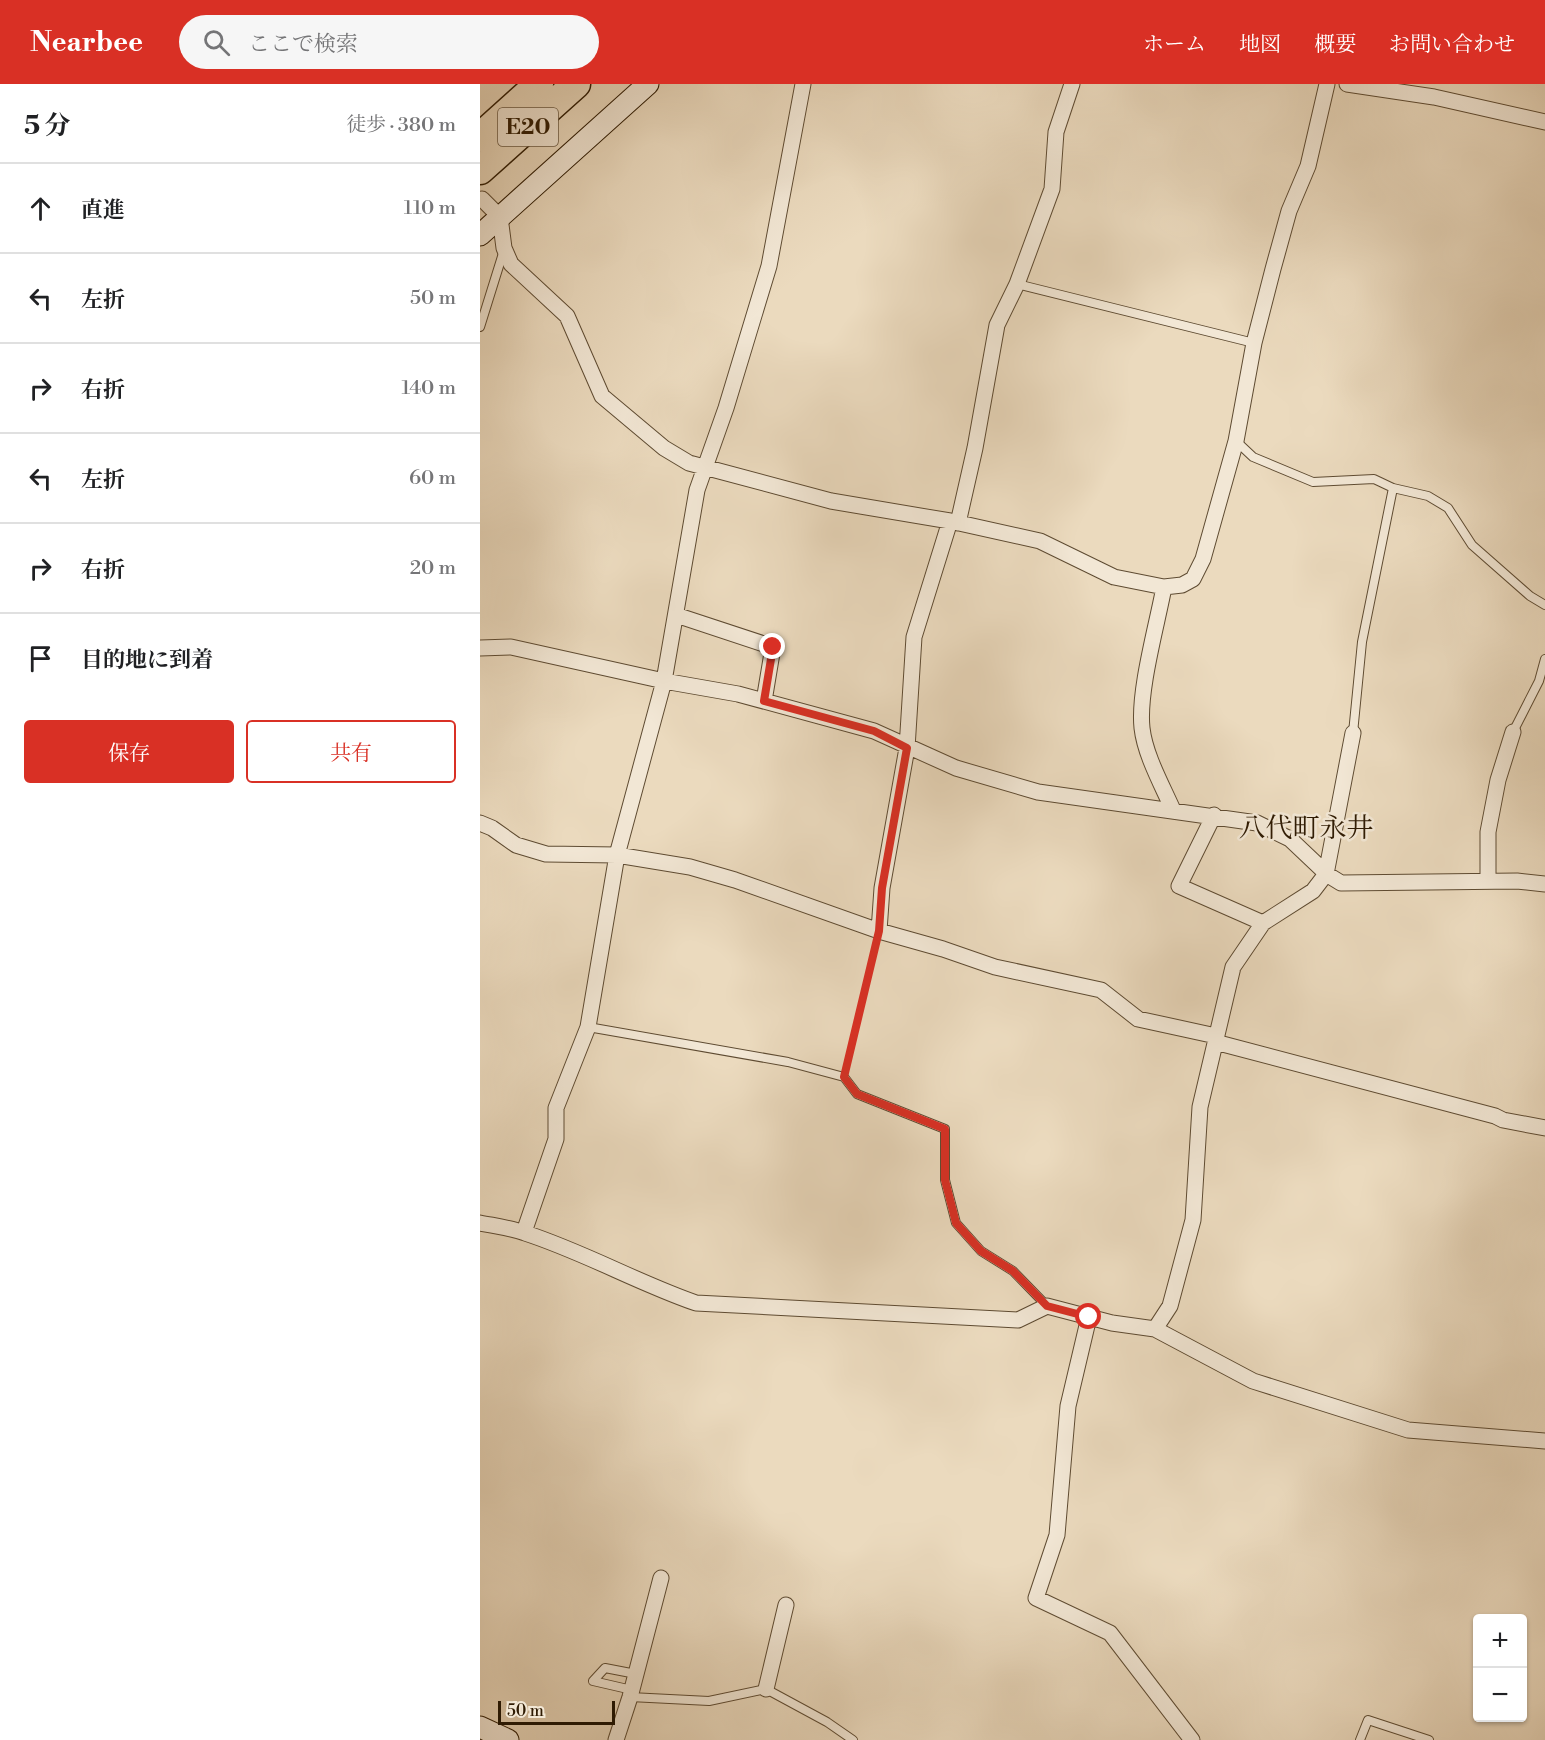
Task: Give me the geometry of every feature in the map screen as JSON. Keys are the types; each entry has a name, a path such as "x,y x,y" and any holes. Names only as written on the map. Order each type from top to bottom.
{"highway":[{"name":"E20","path":"480,137 539,84"},
{"name":"E20","path":"480,170 576,84"}],"street":[{"path":"480,235 648,84"},
{"path":"524,1232 556,1139 556,1108 588,1027 617,855 664,681 697,490 726,408 769,266 803,84"},
{"path":"879,931 882,888 907,748 914,637 954,522 975,448 996,325 1017,284 1052,189 1056,132 1072,84"},
{"path":"482,199 500,217 504,248 511,264 567,316 602,396 664,448 689,463 831,501 954,522 1040,542 1114,576 1164,587 1182,585 1193,579 1203,559 1236,441 1254,344 1289,211 1308,166 1327,84"},
{"path":"1347,84 1434,97 1545,122"},
{"path":"1164,587 1143,698 1142,728 1173,810"},
{"path":"676,615 773,647 764,701"},
{"path":"480,648 511,647 664,681 738,694 874,731 907,748 956,768 1038,792 1257,822 1290,839 1326,874 1341,882 1488,881 1545,884"},
{"path":"1488,881 1488,832 1498,780 1513,732"},
{"path":"1155,1329 1170,1306 1193,1220 1200,1107 1233,967 1263,923 1313,891 1326,874 1353,733"},
{"path":"1214,815 1179,886 1263,923"},
{"path":"480,823 492,828 516,845 546,854 617,855 690,867 735,880 879,931 943,949 995,968 1101,990 1138,1019 1496,1116 1503,1120 1545,1128"},
{"path":"480,1223 524,1232 636,1277 662,1291 696,1303 1017,1320 1047,1306 1089,1317 1155,1329 1252,1381 1408,1430 1545,1442"},
{"path":"1089,1317 1068,1406 1057,1535 1036,1598 1110,1633 1192,1740"},
{"path":"616,1740 631,1694 661,1578"},
{"path":"766,1689 786,1605"},
{"path":"480,1727 508,1740"}],"lane":[{"path":"480,327 504,248"},
{"path":"1017,284 1254,344"},
{"path":"1236,441 1253,457 1313,482 1374,479 1393,488 1428,496 1448,508 1472,544 1530,596 1545,605"},
{"path":"1353,733 1362,642 1393,488"},
{"path":"1513,732 1539,681 1545,659"},
{"path":"588,1027 788,1062 844,1077 857,1094 945,1129 945,1180 956,1223 981,1251 1013,1271 1047,1306"},
{"path":"636,1674 605,1668 593,1680 631,1694 709,1701 766,1689 827,1722 853,1740"},
{"path":"1360,1740 1368,1720 1429,1740"}],"path":[{"path":"844,1077 879,931"}],"district":[{"name":"八代町永井","path":"1306,829"}],"route":[{"path":"773,647 764,701 874,731 907,748 882,888 879,931 844,1077 857,1094 945,1129 947,1142 945,1180 956,1223 981,1251 1013,1271 1040,1296 1047,1306 1089,1317"}]}
